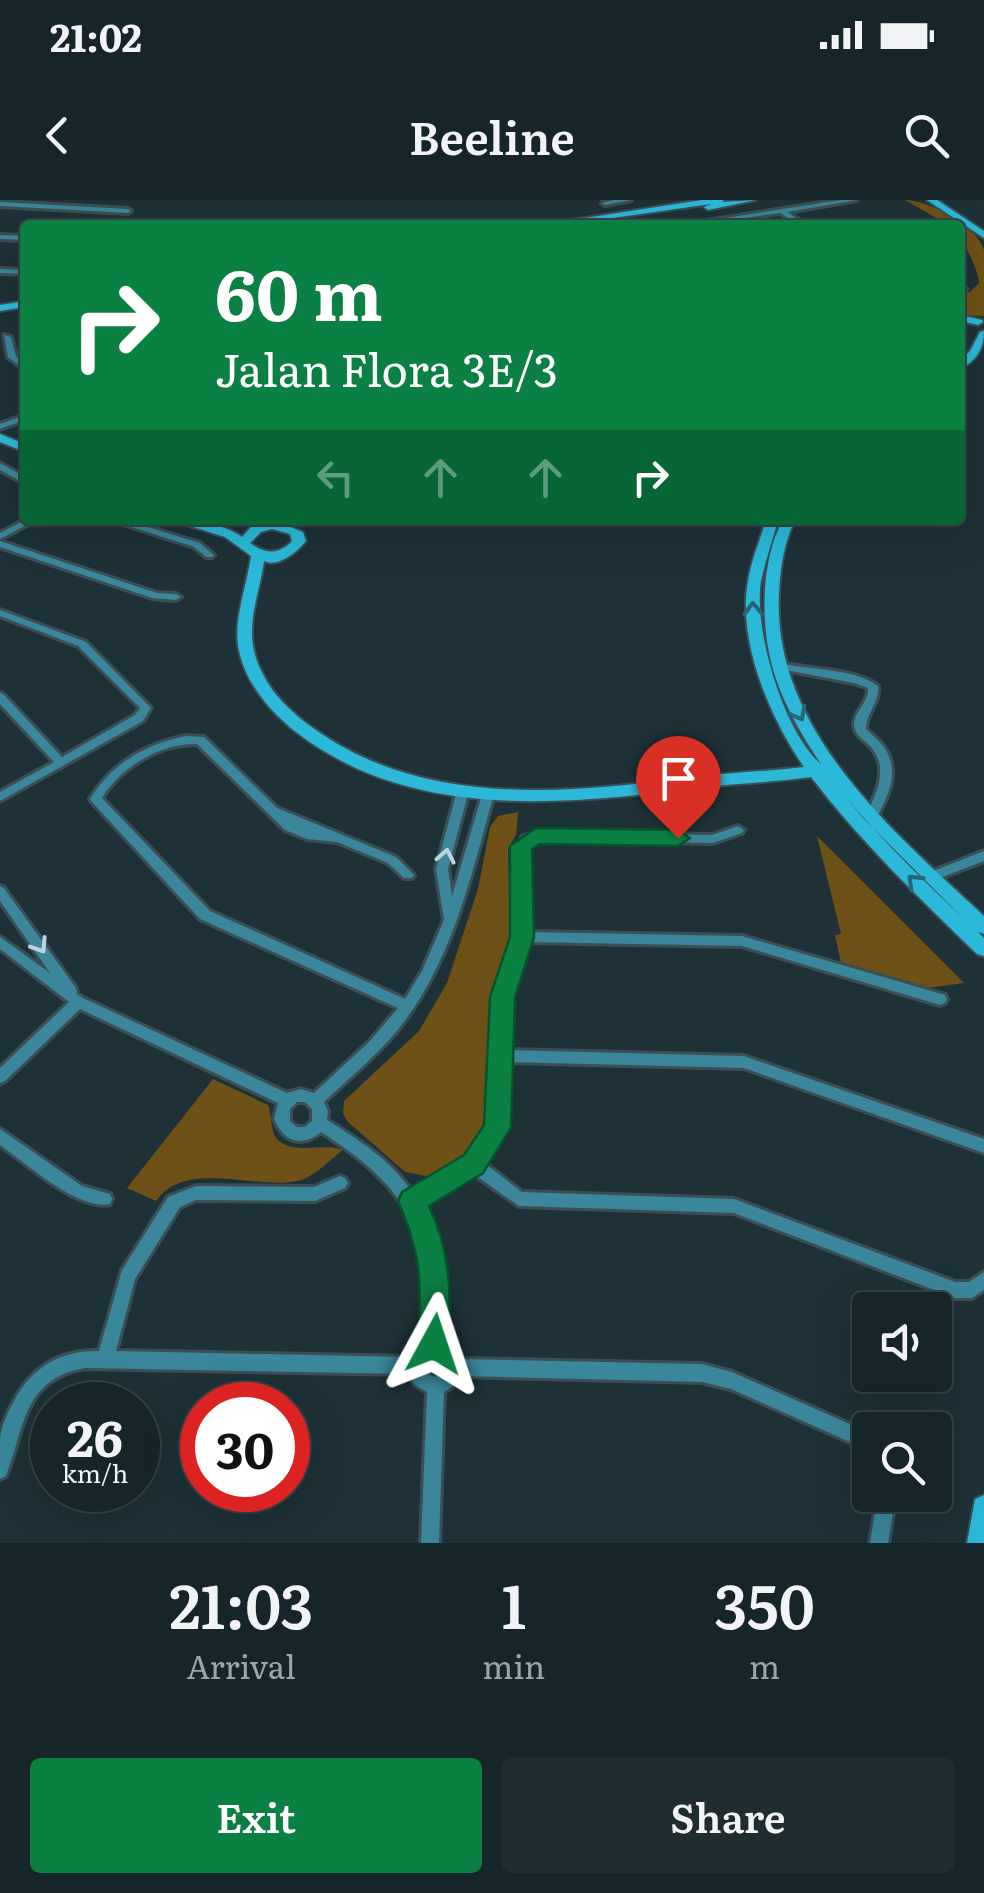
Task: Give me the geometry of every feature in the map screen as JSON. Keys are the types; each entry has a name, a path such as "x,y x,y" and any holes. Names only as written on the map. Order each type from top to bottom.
{"street":[{"path":"603,202 628,200"},
{"path":"582,220 720,200"},
{"path":"613,220 752,200"},
{"path":"720,220 854,200"},
{"path":"931,200 961,220"},
{"path":"942,200 984,226"},
{"path":"603,202 619,215"},
{"path":"5,205 128,210"},
{"path":"782,211 796,220"},
{"path":"735,218 778,220"},
{"path":"965,361 974,353 982,327"},
{"path":"3,334 20,353"},
{"path":"3,334 12,358 20,364"},
{"path":"965,376 984,359"},
{"path":"0,540 23,525"},
{"path":"132,525 198,545 209,555"},
{"path":"196,525 247,538 281,525"},
{"path":"257,562 296,546 299,536 293,525"},
{"path":"771,525 752,590 754,630 774,702 882,851 984,949"},
{"path":"788,525 769,592 771,631 791,701 823,769 984,926"},
{"path":"247,538 257,562 246,600 244,634 248,659 274,701 322,742 374,769 487,798 570,799 823,769"},
{"path":"0,540 156,596 176,596"},
{"path":"0,613 82,644 146,708 139,718 6,794"},
{"path":"780,666 824,677 856,679 873,686 874,696 859,714 859,725 886,762 886,774 872,816"},
{"path":"0,697 61,764"},
{"path":"408,875 392,860 335,838 297,831 281,822 276,812 206,742 194,739 175,741 142,757 110,779 96,799 206,915 408,1006"},
{"path":"449,920 442,870 462,794"},
{"path":"314,1100 387,1033 433,965 487,798"},
{"path":"412,1201 474,1164 497,1128 502,997 522,937 519,856 523,843 536,836 713,838 738,830"},
{"path":"932,876 984,856"},
{"path":"0,890 78,1002"},
{"path":"522,937 742,941 940,999"},
{"path":"0,942 78,1002 290,1101"},
{"path":"0,1077 78,1002"},
{"path":"502,1056 744,1062 984,1146"},
{"path":"302,1097 314,1100 322,1110 319,1123 302,1134 284,1128 280,1116 290,1101 302,1097"},
{"path":"319,1123 366,1153 412,1201 428,1234 436,1273 434,1344"},
{"path":"0,1136 84,1196 104,1199"},
{"path":"474,1164 519,1199 721,1202 955,1290 972,1290 984,1280"},
{"path":"105,1360 131,1268 174,1202 196,1193 314,1194 340,1184"},
{"path":"434,1344 450,1350 455,1367 449,1380 436,1386 424,1383 415,1366 418,1354 434,1344"},
{"path":"2,1462 23,1403 39,1376 64,1362 415,1366"},
{"path":"455,1367 702,1372 732,1381 852,1434"},
{"path":"430,1543 436,1386"},
{"path":"980,1543 984,1508"},
{"path":"879,1543 885,1512"}],"shaded area":[{"path":"905,200 926,204 956,220 938,219"},
{"path":"965,226 984,250 984,316 965,315 965,292 979,283 965,244"},
{"path":"518,812 516,835 508,849 510,939 490,1001 485,1124 466,1155 427,1176 405,1172 348,1122 343,1114 344,1101 419,1031 447,983 478,889 490,827 498,816"},
{"path":"817,836 964,983 921,989 841,963 835,935 841,934"},
{"path":"213,1079 268,1105 275,1136 284,1144 343,1150 298,1181 184,1181 169,1188 156,1201 127,1188"}],"route":[{"path":"434,1344 436,1273 428,1234 412,1201 474,1164 497,1128 502,997 522,937 521,846 536,836 678,838"}]}
